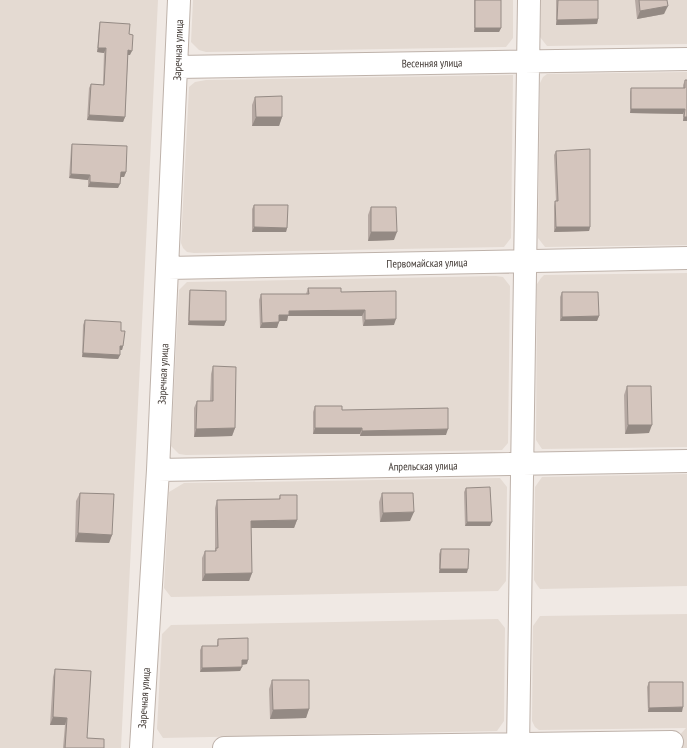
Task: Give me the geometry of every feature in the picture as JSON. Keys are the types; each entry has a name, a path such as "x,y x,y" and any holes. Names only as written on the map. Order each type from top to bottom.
{"street":[{"name":"Заречная улица","path":"141,748 158,470 179,0"},
{"path":"518,746 529,0"},
{"name":"Весенняя улица","path":"177,67 687,58"},
{"name":"Первомайская улица","path":"168,268 687,258"},
{"name":"Апрельская улица","path":"158,470 687,461"},
{"path":"224,748 518,746 672,742"}],"shaded area":[{"path":"0,0 158,0 121,748 0,748"},
{"path":"193,0 513,0 513,38 506,47 206,52 199,50 191,42"},
{"path":"541,0 687,0 687,44 547,46 540,37"},
{"path":"687,72 687,245 545,247 538,238 540,83 543,77 547,74"},
{"path":"513,75 511,238 504,247 194,253 187,252 183,248 181,243 189,87 195,82 206,80"},
{"path":"687,273 687,447 542,449 536,440 537,284 541,278 544,275"},
{"path":"503,277 510,286 508,443 502,450 186,455 179,454 171,446 179,290 187,282"},
{"path":"687,474 687,586 540,589 534,580 535,487 542,477"},
{"path":"500,478 507,487 506,581 498,591 171,597 164,588 169,492 184,483"},
{"path":"687,614 687,748 668,748 686,728 539,730 535,727 532,721 533,626 540,616"},
{"path":"498,619 505,628 504,721 497,731 163,738 157,729 162,634 171,625"}],"building":[{"path":"475,0 501,0 501,28 475,28"},
{"path":"558,0 598,0 598,19 557,20"},
{"path":"639,0 667,0 668,6 640,11"},
{"path":"100,22 130,24 129,34 133,35 132,51 128,50 125,117 89,115 91,84 104,85 106,48 98,48"},
{"path":"685,80 687,80 687,117 684,117 685,109 631,109 631,88 685,88"},
{"path":"282,96 282,117 256,117 255,97"},
{"path":"72,144 127,146 126,172 121,172 120,184 90,182 90,175 71,174"},
{"path":"590,149 590,227 556,227 555,201 558,201 556,151"},
{"path":"254,205 288,205 287,228 254,227"},
{"path":"371,207 396,207 397,232 371,232"},
{"path":"308,288 341,288 341,292 396,291 396,319 365,320 365,310 289,311 289,315 279,315 279,322 262,323 261,294 309,294"},
{"path":"190,290 226,291 226,321 189,321"},
{"path":"562,292 598,292 599,316 562,317"},
{"path":"85,320 121,322 121,331 125,331 123,346 120,346 120,355 83,353"},
{"path":"213,366 236,367 235,428 196,429 197,401 213,401"},
{"path":"627,386 651,386 652,425 628,425"},
{"path":"315,406 342,406 342,410 448,408 448,429 362,431 362,428 315,428"},
{"path":"490,487 492,522 467,522 466,488"},
{"path":"80,493 114,494 112,535 78,533"},
{"path":"382,493 413,493 414,512 383,513"},
{"path":"280,495 297,495 297,520 251,521 252,573 205,574 205,551 216,551 216,548 218,548 217,500 280,499"},
{"path":"441,549 469,549 468,569 440,569"},
{"path":"248,638 248,660 242,660 242,667 202,668 202,646 218,646 218,639"},
{"path":"55,669 91,671 87,738 104,739 104,748 65,748 67,718 53,717"},
{"path":"272,680 309,680 309,709 273,710"},
{"path":"649,682 683,682 683,707 649,708"}]}
